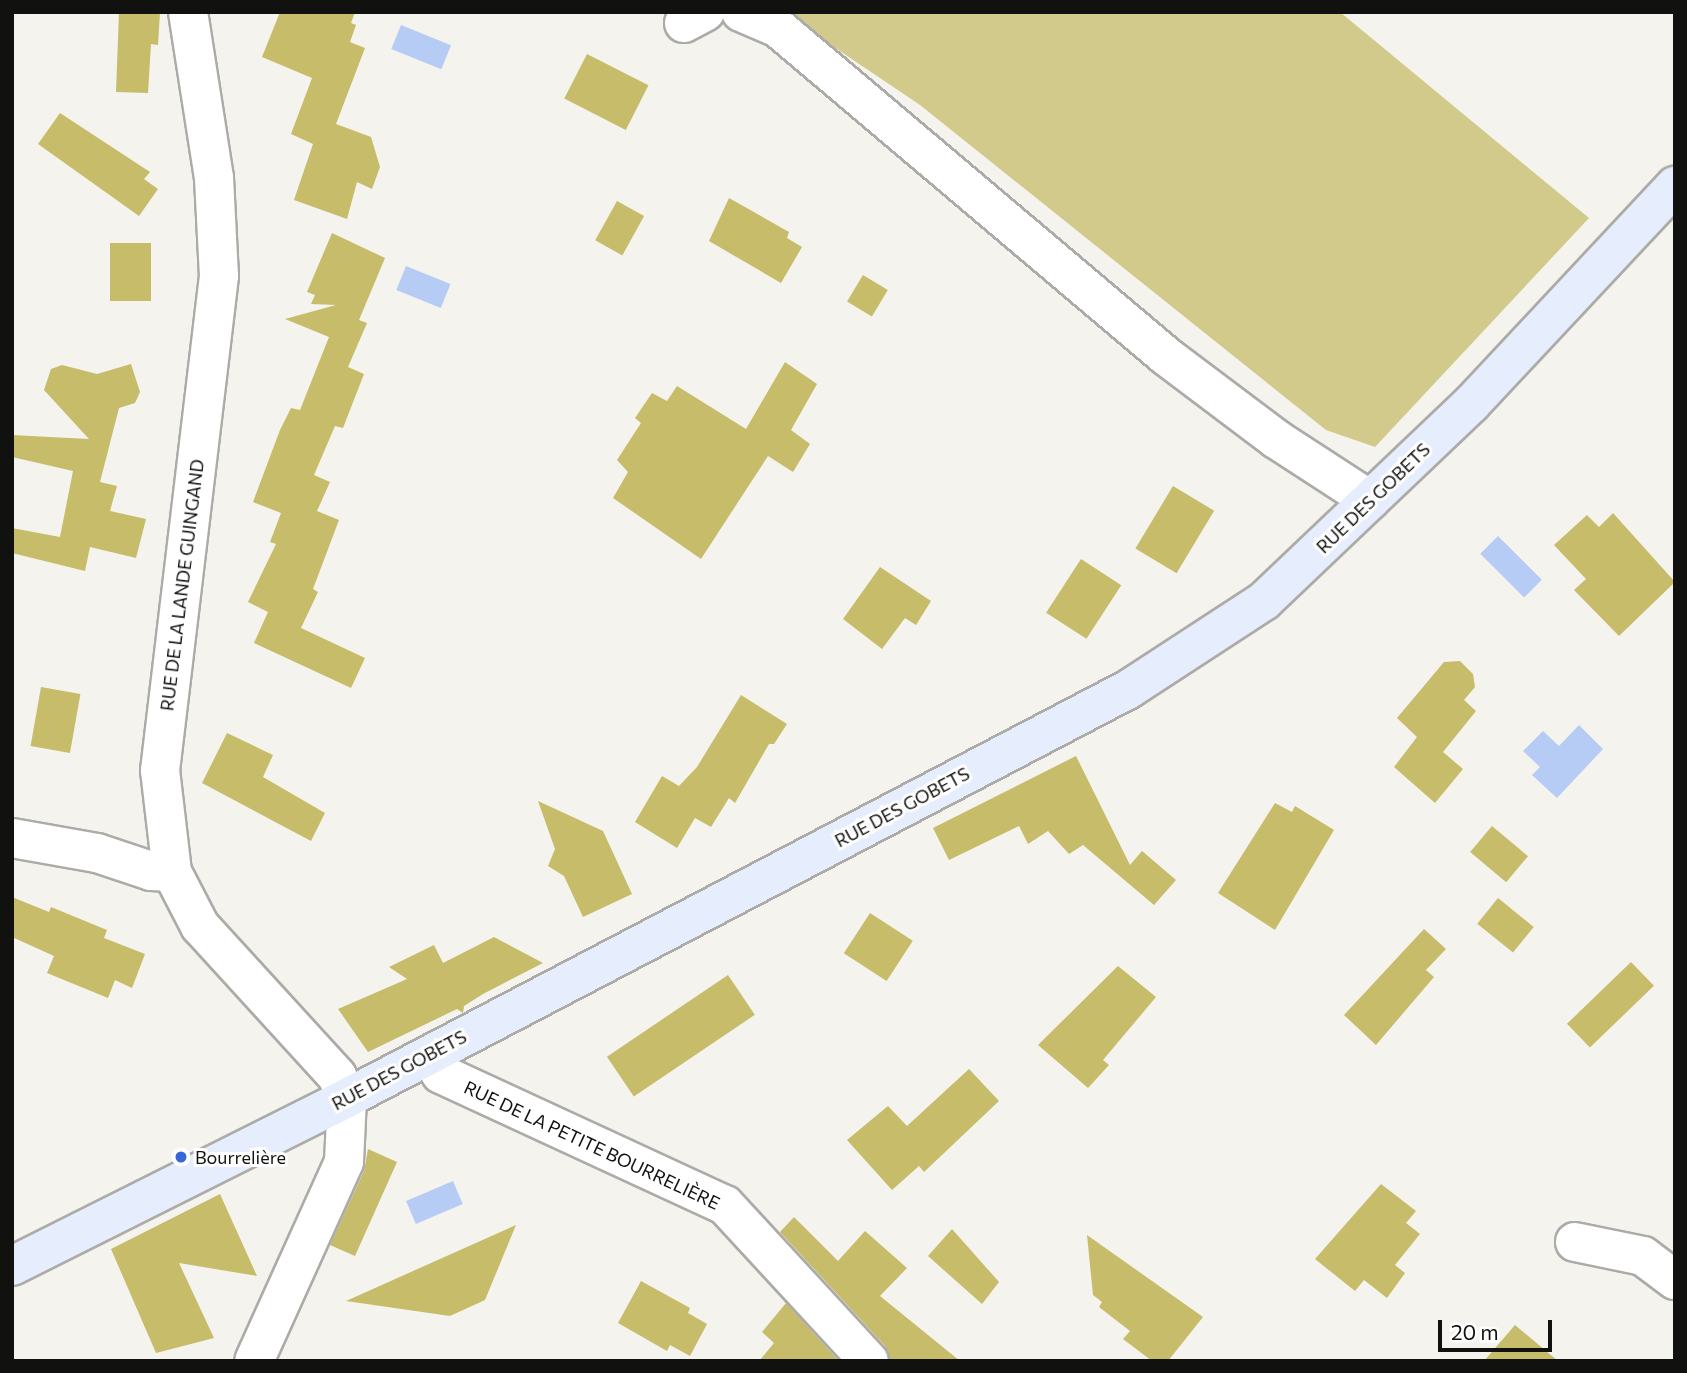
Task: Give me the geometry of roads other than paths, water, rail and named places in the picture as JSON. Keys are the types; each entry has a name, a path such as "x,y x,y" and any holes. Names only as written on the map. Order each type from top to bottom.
{"main road":[{"name":"RUE DES GOBETS","path":"12,1266 347,1098 1129,689 1264,601 1471,404 1675,186"}],"street":[{"name":"RUE DE LA LANDE GUINGAND","path":"187,12 214,178 219,276 160,770 172,872 200,926 337,1076 347,1098"},
{"path":"741,12 778,28 1166,356 1276,439 1370,500"},
{"path":"12,838 97,853 151,871 172,872"},
{"name":"RUE DE LA PETITE BOURRELIÈRE","path":"429,1055 441,1074 725,1205 869,1361"},
{"path":"254,1361 344,1162 347,1098"},
{"path":"1575,1242 1643,1256 1675,1280"}],"water":[{"path":"401,25 451,45 441,69 391,49"},
{"path":"406,266 451,284 441,308 396,290"},
{"path":"1498,536 1542,580 1524,598 1480,554"},
{"path":"1579,725 1603,749 1557,798 1532,775 1540,767 1523,751 1543,731 1559,746"},
{"path":"453,1181 463,1204 416,1224 406,1201"}],"place":[{"name":"Bourrelière","path":"181,1157"}]}
